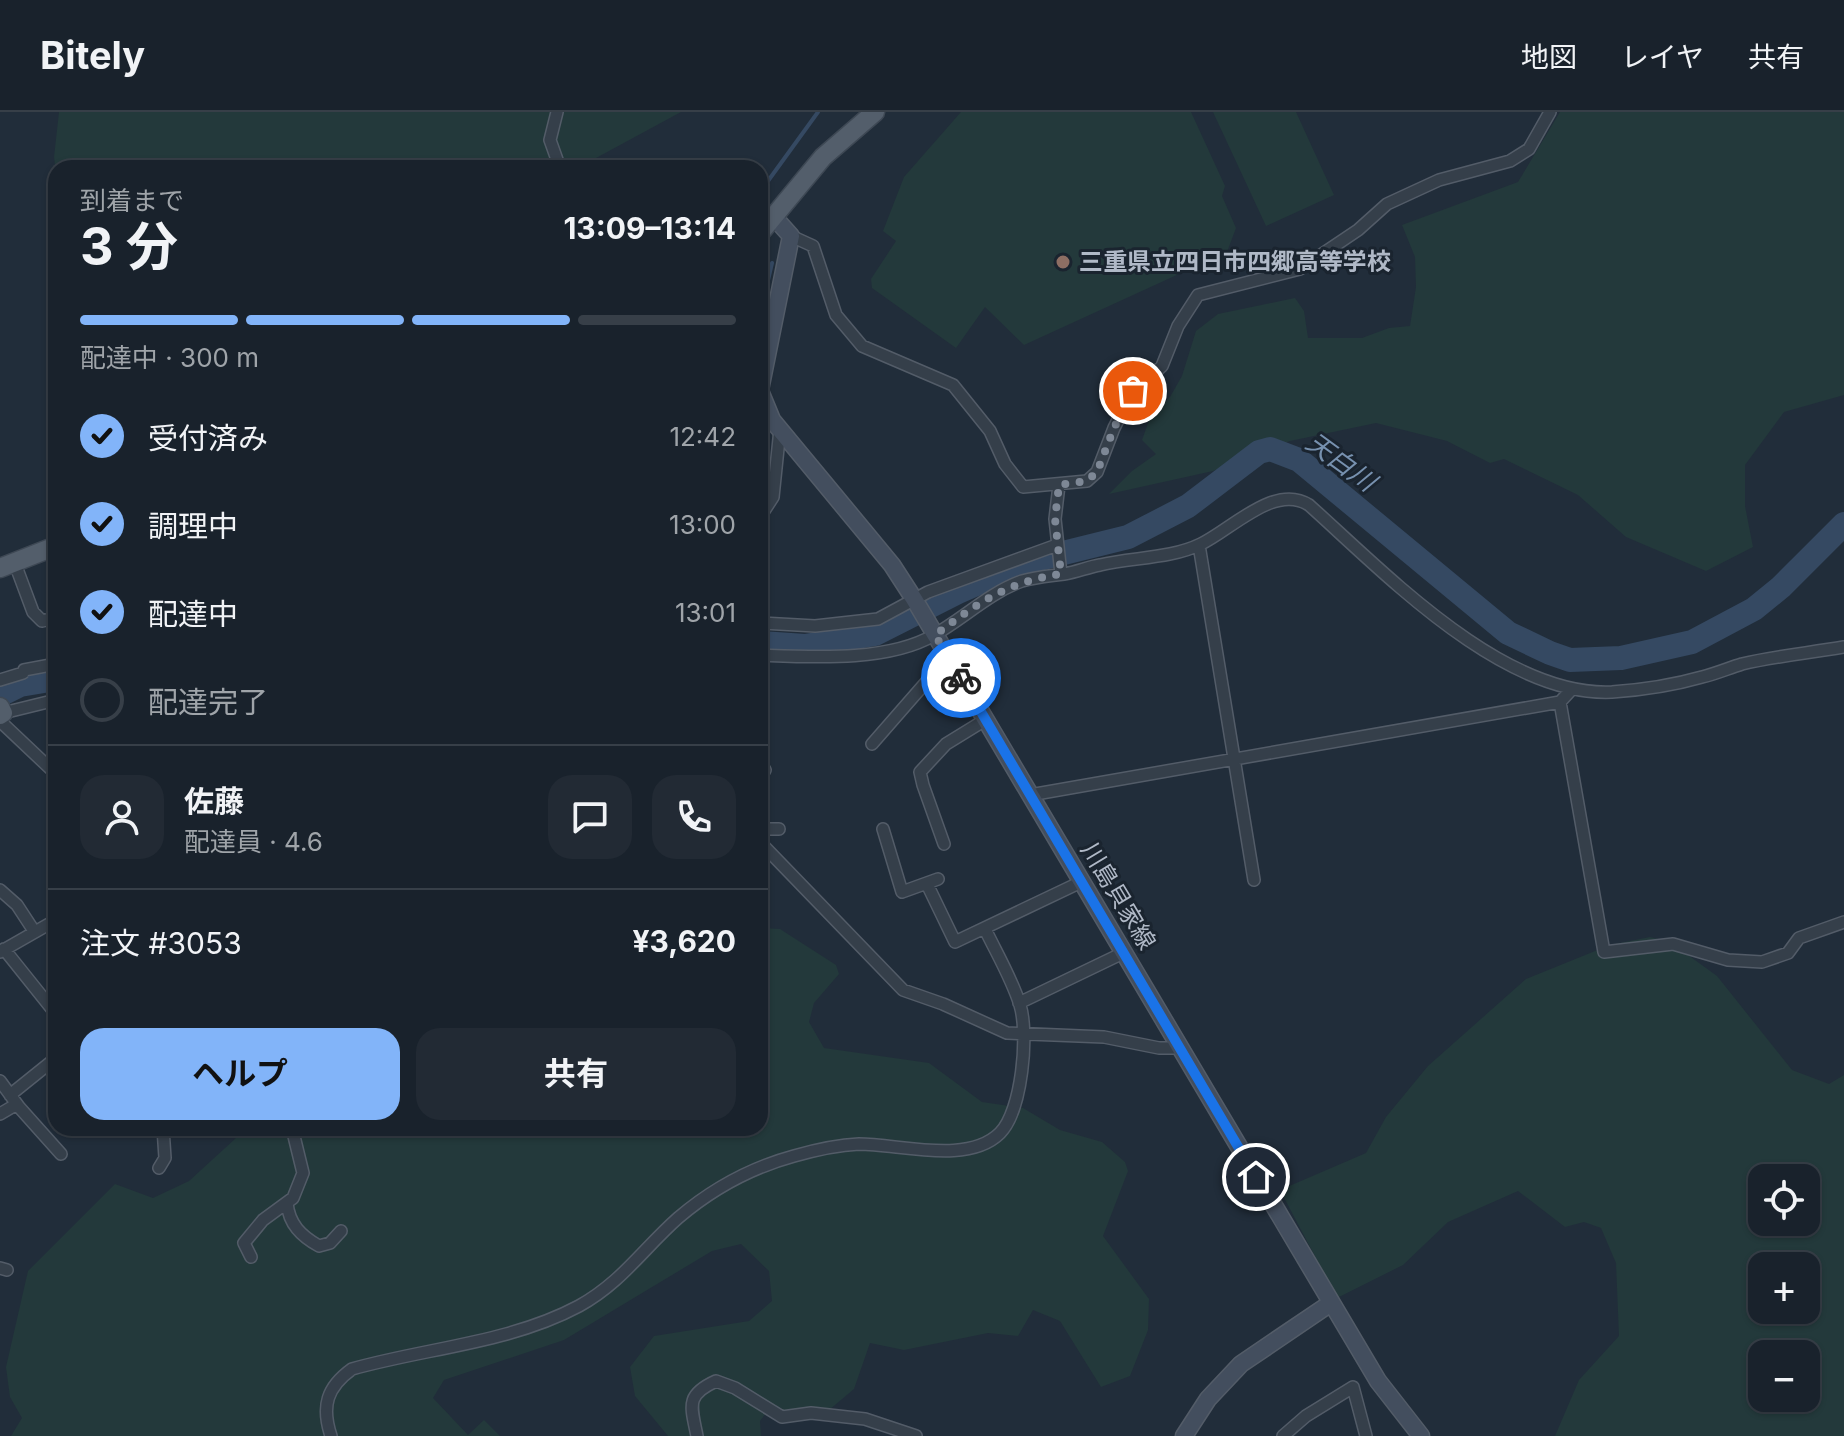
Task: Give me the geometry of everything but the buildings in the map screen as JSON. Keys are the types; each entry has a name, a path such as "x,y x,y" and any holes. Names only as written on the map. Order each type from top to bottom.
{"main road":[{"path":"768,224 823,157 875,112"},
{"path":"774,217 791,236"},
{"name":"川島貝家線","path":"768,351 791,236"},
{"name":"川島貝家線","path":"768,410 772,420 892,565 914,599 1378,1381 1421,1436"},
{"path":"7,564 48,549"},
{"path":"1184,1436 1208,1399 1241,1364 1331,1303"}],"street":[{"path":"557,112 550,140 557,160"},
{"path":"791,236 813,246 836,315 862,346 953,385 990,431 1005,464 1023,487 1087,481 1097,472 1133,391 1162,366 1178,326 1198,295 1300,269 1358,230 1387,204 1439,180 1510,161 1529,149 1550,112"},
{"path":"768,505 773,497 780,429"},
{"path":"1059,485 1055,519 1061,574"},
{"path":"768,655 867,654 918,643 1013,585 1199,545 1272,501 1286,498 1302,501 1453,630 1500,659 1572,689 1614,692 1641,688 1695,679 1743,664 1844,647"},
{"path":"768,623 836,625 878,619 914,599 1057,545"},
{"path":"1199,545 1254,880"},
{"path":"7,564 33,612 42,621 48,620"},
{"path":"872,744 948,657"},
{"path":"0,680 24,670 48,666"},
{"path":"1030,795 1560,702 1572,689"},
{"path":"48,702 1,714 48,765"},
{"path":"1560,702 1604,952 1673,944 1728,960 1762,962 1788,953 1799,938 1844,922"},
{"path":"944,844 920,772 946,744 985,720"},
{"path":"768,829 779,829"},
{"path":"883,829 902,892 932,882 955,942 1081,882"},
{"path":"768,850 903,990 943,1004 994,1029 1024,1035 1104,1037 1159,1048 1179,1048"},
{"path":"0,890 17,905 34,931"},
{"path":"48,924 2,951 48,1005"},
{"path":"331,1436 325,1409 329,1393 339,1378 352,1369 540,1323 578,1306 623,1275 677,1219 710,1193 743,1173 793,1156 833,1147 859,1144 966,1150 986,1143 1000,1133 1017,1100 1024,1035 1019,1003 985,929"},
{"path":"1019,1003 1123,953"},
{"path":"0,1114 48,1066"},
{"path":"0,1081 61,1154"},
{"path":"159,1168 165,1163 164,1136"},
{"path":"251,1257 244,1243 263,1220 293,1198 303,1173 294,1136"},
{"path":"287,1203 288,1214 297,1230 319,1246 330,1243 341,1231"},
{"path":"697,1436 691,1405 693,1396 716,1381 735,1388 782,1417 811,1413 865,1419 916,1436"},
{"path":"1283,1436 1306,1416 1353,1387 1366,1436"}],"green space":[{"path":"59,112 681,112 592,160 54,160"},
{"path":"961,112 1191,112 1225,186 1222,196 1236,228 1227,252 1024,345 985,307 956,348 872,288 871,279 896,241 883,231 904,177"},
{"path":"1213,112 1296,112 1334,195 1266,226"},
{"path":"1560,112 1844,112 1844,395 1784,412 1745,465 1745,506 1753,547 1706,571 1626,537 1578,495 1504,459 1490,463 1447,441 1376,423 1290,441 1213,471 1109,494 1132,471 1156,454 1142,440 1151,415 1170,397 1182,376 1196,331 1218,314 1295,298 1304,311 1308,338 1362,338 1389,328 1410,326 1416,287 1415,257 1402,225 1518,182"},
{"path":"768,928 780,929 836,965 839,974 814,1003 809,1022 824,1048 929,1063 982,1102 1023,1108 1060,1130 1102,1142 1125,1162 1128,1171 1103,1236 1149,1299 1148,1330 1130,1376 1101,1387 1060,1321 1033,1310 1018,1336 988,1333 904,1350 870,1343 854,1389 829,1410 766,1413 760,1421 761,1436 668,1436 635,1396 630,1367 654,1336 749,1321 772,1301 769,1271 741,1244 712,1251 564,1340 444,1380 433,1398 468,1435 484,1420 500,1436 11,1436 22,1418 10,1397 6,1367 28,1271 115,1184 153,1198 189,1181 238,1136 768,1136"},
{"path":"1650,937 1670,942 1717,976 1792,1070 1829,1084 1844,1075 1844,1436 1555,1436 1579,1380 1619,1336 1616,1263 1601,1228 1584,1222 1565,1227 1518,1191 1448,1222 1403,1265 1337,1298 1280,1190 1366,1153 1386,1117 1428,1066 1526,979 1610,945"}],"waterway":[{"path":"768,181 818,112"},
{"path":"768,280 772,263"},
{"name":"天白川","path":"768,644 805,646 875,634 958,592 1027,562 1128,537 1188,506 1259,452 1270,449 1299,460 1508,633 1570,660 1621,658 1692,642 1754,609 1781,587 1844,524"},
{"name":"天白川","path":"0,695 20,685 48,680"}],"way so far":[{"path":"961,678 935,635 970,609 1013,585 1061,574 1055,519 1059,485 1087,481 1097,472 1133,391"}],"place":[{"name":"三重県立四日市四郷高等学校","path":"1063,262"}],"route":[{"path":"961,678 1256,1177"}]}
